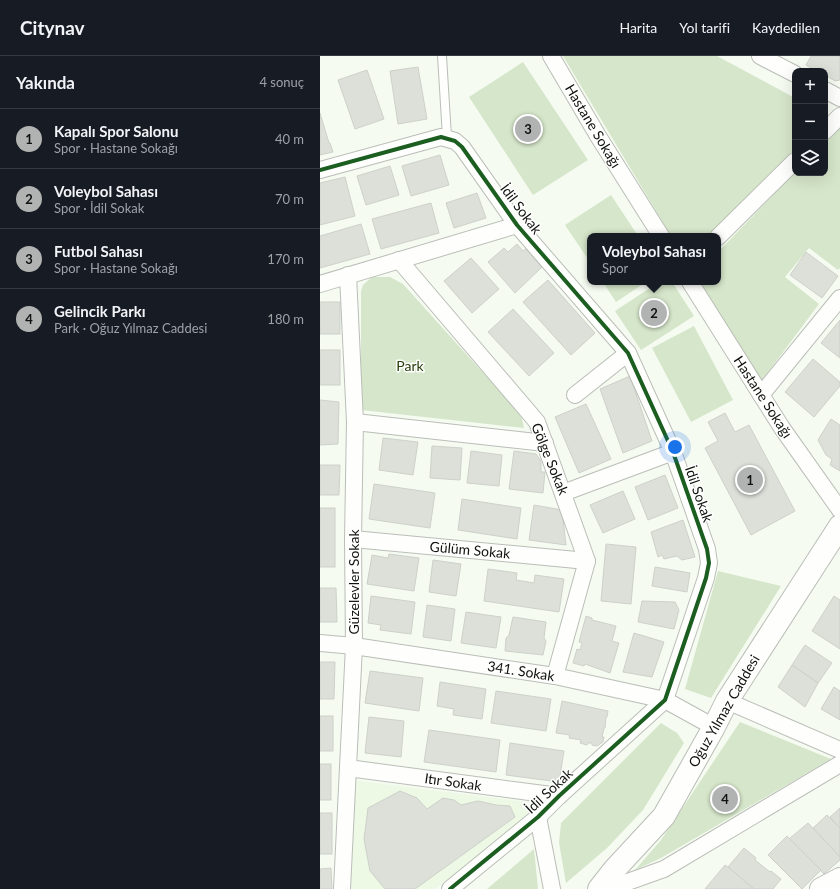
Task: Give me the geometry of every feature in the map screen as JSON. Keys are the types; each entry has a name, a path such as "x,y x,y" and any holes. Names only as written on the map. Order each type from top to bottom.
{"main road":[{"name":"Oğuz Yılmaz Caddesi","path":"599,889 614,870 664,816 727,701 840,526"},
{"path":"821,889 840,879"}],"street":[{"name":"Hastane Sokağı","path":"550,56 659,233"},
{"path":"760,56 792,72"},
{"path":"828,92 840,98"},
{"path":"828,128 840,116"},
{"path":"320,170 430,139 446,137"},
{"name":"İdil Sokak","path":"446,137 455,141 462,147 517,225 628,353 673,452 707,549 709,564 706,578 664,700 558,796 538,818 450,889"},
{"path":"721,234 792,163"},
{"path":"320,284 517,225"},
{"name":"Gölge Sokak","path":"399,260 537,422 587,561"},
{"name":"Güzelevler Sokak","path":"342,889 354,646 353,539 355,422 348,275"},
{"name":"Hastane Sokağı","path":"692,285 782,428 840,510"},
{"path":"761,395 840,298"},
{"path":"575,395 628,353"},
{"path":"355,422 545,443"},
{"path":"563,493 673,452"},
{"name":"Gülüm Sokak","path":"353,539 587,561"},
{"path":"555,676 587,561"},
{"name":"341. Sokak","path":"320,643 354,646 555,676 664,700 714,727"},
{"path":"727,701 840,750"},
{"path":"608,889 664,869 840,764"},
{"name":"Itır Sokak","path":"348,768 558,796"},
{"path":"538,818 552,889"}],"lane":[{"path":"442,56 446,137"}],"shaded area":[{"path":"352,780 525,802 532,814 435,889 351,889"}],"green space":[{"path":"563,56 717,56 792,96 792,152 714,233 669,233"},
{"path":"523,62 588,160 533,195 469,97"},
{"path":"840,126 840,268 838,270 809,248 785,277 819,304 760,383 702,285 721,285 721,249 792,176 828,176 828,139"},
{"path":"611,195 636,233 587,233 587,258 565,225"},
{"name":"Park","path":"372,277 390,277 403,284 521,415 524,428 361,410 361,291 363,285"},
{"path":"605,285 642,285 616,302"},
{"path":"654,285 674,285 694,316 641,350 615,311"},
{"path":"694,326 733,400 691,422 652,348"},
{"path":"718,571 781,586 711,698 685,689"},
{"path":"740,722 831,759 661,858 635,870 661,840"},
{"path":"661,723 677,733 684,743 643,810 607,848 566,883 559,843 561,823"},
{"path":"534,849 538,889 487,889"}],"building":[{"path":"811,56 840,56 840,80 835,81 828,77 828,68 812,68 806,65"},
{"path":"418,67 427,119 398,124 390,71"},
{"path":"367,70 384,119 355,129 338,80"},
{"path":"320,113 333,152 320,155"},
{"path":"440,155 449,185 411,196 402,166"},
{"path":"390,166 399,195 366,205 357,176"},
{"path":"345,177 355,216 320,225 320,183"},
{"path":"477,193 486,218 454,228 446,203"},
{"path":"431,203 439,233 381,249 372,219"},
{"path":"361,224 370,254 320,268 320,236"},
{"path":"517,244 523,251 526,249 542,267 515,293 488,262 504,248 508,252"},
{"path":"806,252 838,276 822,298 790,275"},
{"path":"471,258 499,289 472,313 444,281"},
{"path":"548,280 595,333 571,355 523,302"},
{"path":"320,302 340,302 340,334 320,334"},
{"path":"513,309 554,353 529,376 488,332"},
{"path":"840,320 840,358 821,343"},
{"path":"320,350 340,350 340,385 320,385"},
{"path":"813,359 840,382 840,386 814,417 785,392"},
{"path":"630,376 652,441 623,453 600,389"},
{"path":"320,400 339,402 338,444 320,445"},
{"path":"586,404 611,459 579,473 555,417"},
{"path":"725,413 735,432 749,425 795,511 751,535 705,448 718,441 708,422"},
{"path":"831,419 840,425 840,471 830,465 832,459 826,455 818,440"},
{"path":"383,438 418,442 413,475 379,470"},
{"path":"432,446 462,448 460,480 430,478"},
{"path":"471,451 502,455 499,486 467,483"},
{"path":"514,451 536,454 541,461 541,472 545,472 543,493 509,489"},
{"path":"320,465 340,465 339,495 320,495"},
{"path":"665,475 678,508 648,520 635,487"},
{"path":"374,484 435,493 430,528 369,519"},
{"path":"623,491 635,519 603,533 590,505"},
{"path":"462,499 521,508 517,539 458,530"},
{"path":"534,505 562,510 566,545 529,540"},
{"path":"320,508 335,508 335,567 320,567"},
{"path":"683,520 695,557 682,560 677,556 664,559 662,555 658,557 651,532"},
{"path":"606,544 636,547 631,604 601,601"},
{"path":"389,554 419,558 414,591 367,584 372,555 388,558"},
{"path":"433,560 461,564 456,596 429,592"},
{"path":"655,567 690,573 687,592 652,586"},
{"path":"488,569 517,573 516,580 534,583 535,575 564,579 559,612 484,601"},
{"path":"320,588 336,588 337,622 320,622"},
{"path":"371,596 415,602 411,634 380,630 381,625 368,623"},
{"path":"834,596 840,600 840,649 812,631"},
{"path":"642,601 675,602 679,610 674,629 638,622"},
{"path":"427,605 455,609 451,641 423,637"},
{"path":"466,612 501,617 496,648 461,643"},
{"path":"586,616 592,618 592,620 616,626 612,641 619,643 610,673 585,664 584,666 573,663 577,649 580,650 582,643 579,642"},
{"path":"513,617 546,622 544,638 546,641 543,655 505,651 506,638 509,635"},
{"path":"634,633 664,642 652,677 623,672"},
{"path":"805,645 832,663 818,683 792,665"},
{"path":"320,662 335,662 334,699 320,699"},
{"path":"792,665 818,683 805,707 778,687"},
{"path":"370,671 423,678 419,711 365,703"},
{"path":"440,682 486,689 482,719 453,715 454,709 437,706"},
{"path":"834,687 840,691 840,720 821,709"},
{"path":"496,691 551,699 546,731 491,723"},
{"path":"562,701 608,711 602,737 604,737 603,742 597,746 592,745 592,743 588,743 587,745 580,743 581,740 569,738 570,735 556,733"},
{"path":"320,716 333,716 333,751 320,751"},
{"path":"369,717 404,721 401,757 365,753"},
{"path":"429,730 500,740 496,772 424,762"},
{"path":"510,743 564,751 559,782 506,775"},
{"path":"320,764 331,764 331,800 320,800"},
{"path":"400,791 417,798 427,809 443,798 454,800 461,805 478,801 510,806 515,817 415,889 385,889 370,871 364,839 368,808"},
{"path":"840,808 840,828 830,817"},
{"path":"320,813 332,813 332,854 320,854"},
{"path":"827,815 840,828 840,857 813,828"},
{"path":"808,823 840,857 840,860 824,874 789,839"},
{"path":"787,836 821,870 802,889 768,855"},
{"path":"744,848 756,858 755,860 781,879 773,889 754,889 728,867"},
{"path":"725,865 728,867 754,889 705,889"},
{"path":"331,868 332,889 320,889 320,869"}],"cycle path":[{"path":"320,170 441,137 455,141 462,147 517,225 628,353 673,452 707,549 709,563 706,578 665,700 559,796 538,817 450,889"}],"place":[{"name":"Futbol Sahası","path":"528,129"},
{"name":"Voleybol Sahası","path":"654,313"},
{"name":"Kapalı Spor Salonu","path":"750,480"},
{"name":"Gelincik Parkı","path":"725,799"}]}
